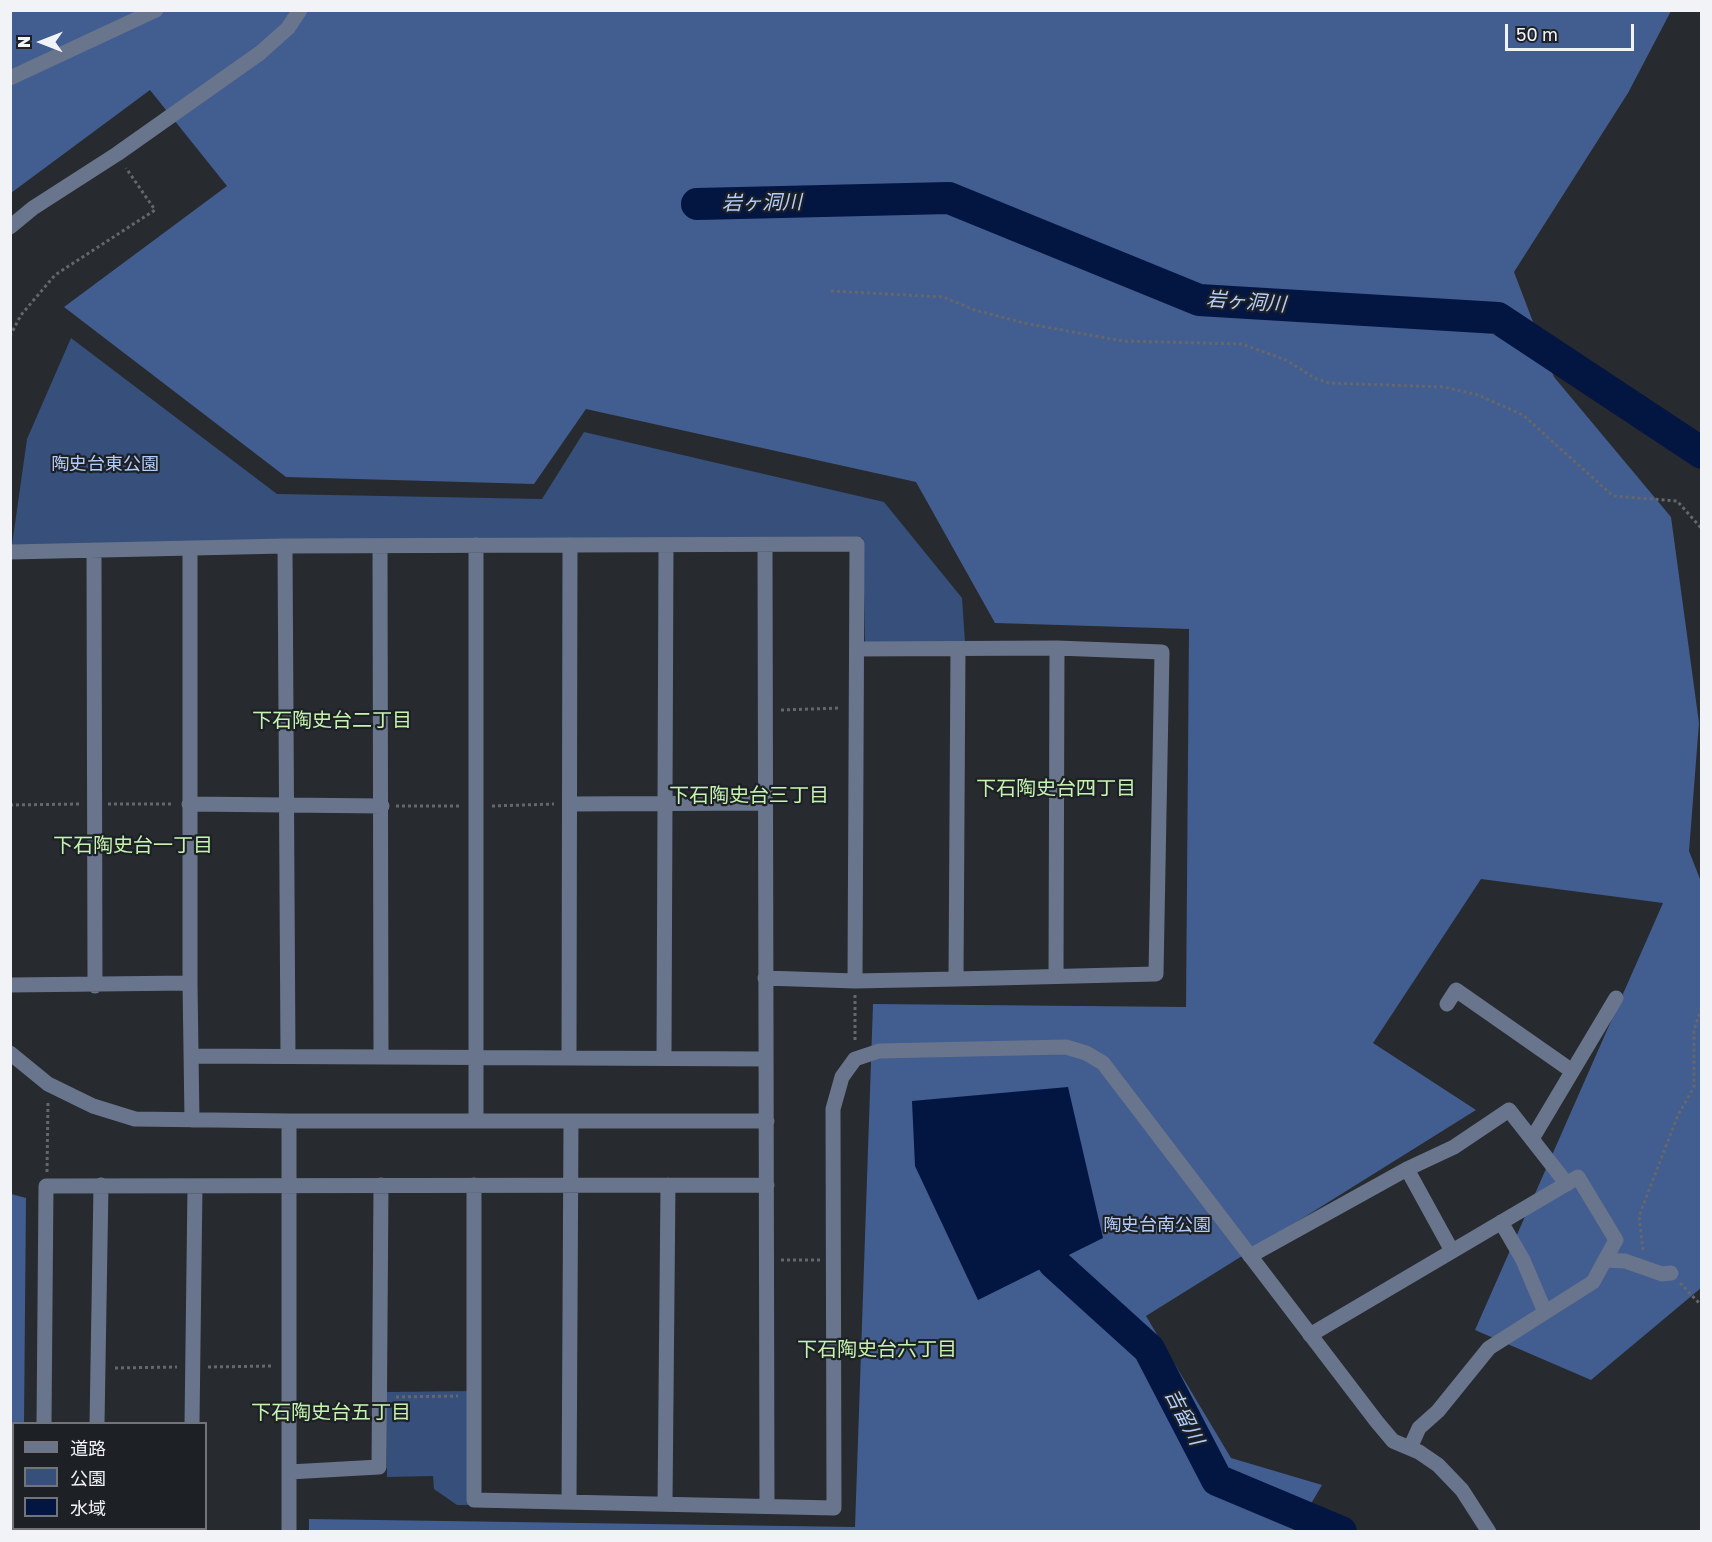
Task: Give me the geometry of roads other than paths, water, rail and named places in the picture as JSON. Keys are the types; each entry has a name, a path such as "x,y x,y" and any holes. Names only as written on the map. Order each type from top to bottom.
{"street":[{"path":"10,78 156,10"},
{"path":"10,227 33,208 117,154 260,53 288,28 300,10"},
{"path":"10,552 285,546 857,544 855,981"},
{"path":"476,545 476,1121"},
{"path":"569,1057 570,545"},
{"path":"765,545 767,1506"},
{"path":"285,546 288,1056"},
{"path":"380,546 381,1055"},
{"path":"664,1058 666,546"},
{"path":"190,549 189,804 192,1120"},
{"path":"94,550 94,986"},
{"path":"765,978 855,981 1156,974 1162,652 1057,648 858,649"},
{"path":"1056,976 1057,648"},
{"path":"957,979 958,649"},
{"path":"570,804 765,803"},
{"path":"189,804 382,806"},
{"path":"10,986 190,983"},
{"path":"1447,1004 1456,990 1572,1071"},
{"path":"1532,1139 1616,998"},
{"path":"474,1185 474,1500 834,1508 833,1109 842,1077 855,1059 879,1051 1066,1047 1086,1053 1103,1064 1393,1441 1410,1448 1438,1465 1462,1490 1489,1532"},
{"path":"10,1053 48,1084 93,1106 135,1119 767,1121"},
{"path":"191,1056 381,1055 766,1059"},
{"path":"1250,1256 1407,1169 1454,1147 1509,1110 1567,1184"},
{"path":"288,1121 289,1532"},
{"path":"569,1502 571,1121"},
{"path":"1407,1169 1452,1251"},
{"path":"1310,1335 1578,1177 1616,1240 1593,1282 1489,1348 1438,1411 1419,1428 1410,1448"},
{"path":"97,1422 100,1185"},
{"path":"289,1472 380,1467 381,1185"},
{"path":"665,1504 668,1185"},
{"path":"44,1422 46,1186 767,1185"},
{"path":"192,1422 195,1186"},
{"path":"1501,1222 1524,1260 1545,1312"},
{"path":"1605,1260 1625,1261 1662,1274 1671,1273"}],"water":[{"path":"1068,1087 1103,1238 978,1300 915,1166 912,1101"}],"waterway":[{"name":"岩ヶ洞川","path":"697,204 949,198 1199,300 1498,318 1702,453"},
{"name":"吉留川","path":"1054,1263 1149,1349 1217,1480 1341,1532"}],"district":[{"name":"下石陶史台二丁目","path":"332,721"},
{"name":"下石陶史台四丁目","path":"1056,789"},
{"name":"下石陶史台三丁目","path":"749,796"},
{"name":"下石陶史台一丁目","path":"133,846"},
{"name":"下石陶史台六丁目","path":"877,1350"},
{"name":"下石陶史台五丁目","path":"331,1413"}],"park label":[{"name":"陶史台東公園","path":"105,464"},
{"name":"陶史台南公園","path":"1157,1225"}]}
